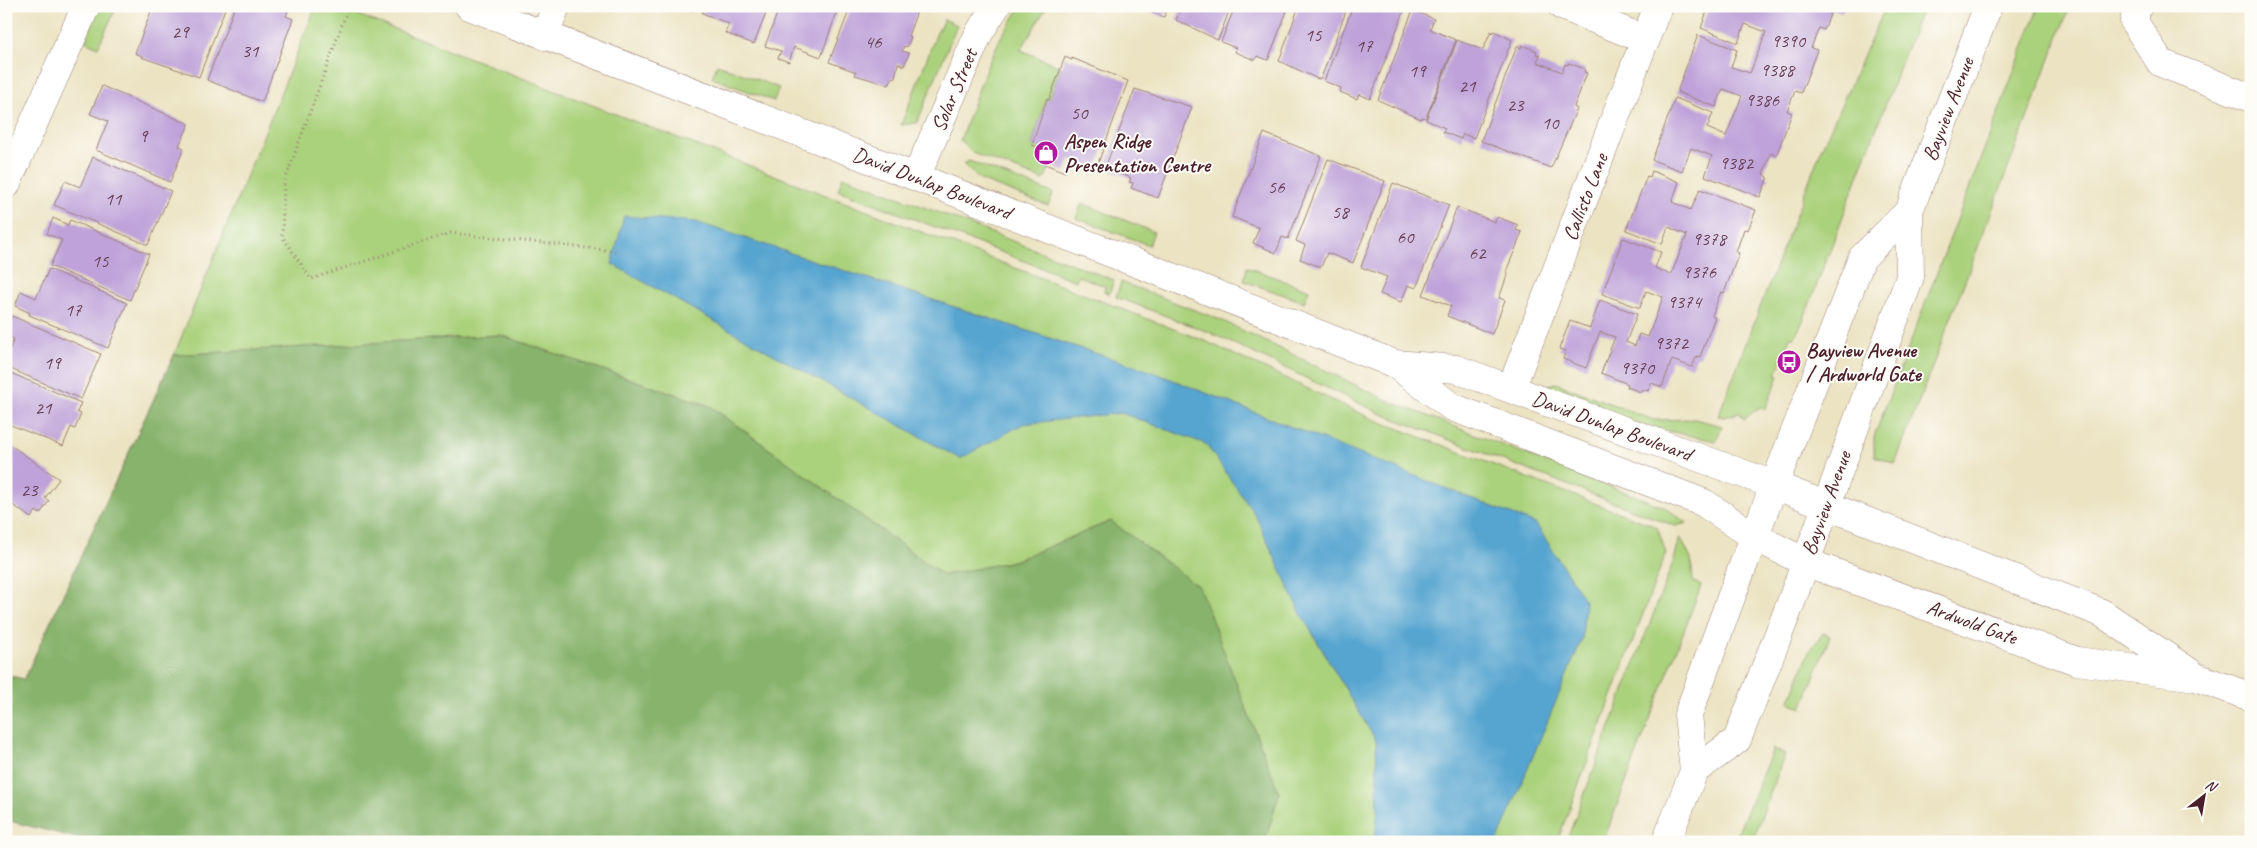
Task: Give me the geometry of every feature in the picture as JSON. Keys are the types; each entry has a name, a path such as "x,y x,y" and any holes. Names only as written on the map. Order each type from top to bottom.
{"street":[{"path":"6,185 86,6"},
{"name":"David Dunlap Boulevard","path":"469,6 916,177 1395,364 1452,407 1704,503 1755,537"},
{"path":"545,36 556,6"},
{"name":"Solar Street","path":"916,177 979,33 996,6"},
{"path":"1562,6 1646,40"},
{"name":"Callisto Lane","path":"1511,389 1658,6"},
{"name":"Bayview Avenue","path":"1694,771 1737,740 1910,277 1909,211 1988,6"},
{"path":"2137,6 2134,22 2161,63 2251,98"},
{"name":"Bayview Avenue","path":"1666,842 1694,771 1688,715 1774,485 1862,258 1909,211"},
{"name":"David Dunlap Boulevard","path":"1395,364 1456,369 1825,505"},
{"name":"Ardwold Gate","path":"1825,505 2102,613 2196,677"},
{"name":"Ardwold Gate","path":"1755,537 1805,562 2077,661 2196,677 2251,697"}],"path":[{"path":"349,6 284,183 282,236 312,279 452,233 616,251"}],"green space":[{"path":"100,6 117,6 98,47 85,41"},
{"path":"316,6 335,6 1205,341 1373,419 1657,527 1666,553 1557,842 1265,842 1279,793 1111,521 1014,561 943,576 710,406 500,335 174,355"},
{"path":"1021,6 1047,6 1021,50 1061,67 1049,100 1046,99 1032,145 1047,151 1042,163 1050,166 1044,180 972,153 960,140 986,69 1000,39"},
{"path":"1886,6 1923,6 1803,321 1794,339 1790,337 1776,375 1779,376 1765,410 1760,407 1744,419 1740,413 1724,417 1718,416 1823,145"},
{"path":"2039,6 2070,6 1895,464 1874,456 1874,437"},
{"path":"944,19 957,25 917,123 901,125 936,35"},
{"path":"717,64 779,88 774,101 712,78"},
{"path":"969,161 1053,193 1048,206 980,180 963,164"},
{"path":"843,176 1114,280 1109,294 1104,291 1105,286 1078,276 1076,281 838,190"},
{"path":"1082,203 1154,232 1149,245 1076,218"},
{"path":"1247,267 1309,290 1304,302 1244,281"},
{"path":"1121,282 1221,320 1391,402 1664,507 1687,523 1675,526 1382,414 1211,333 1116,297"},
{"path":"500,335 710,406 943,575 1014,561 1111,521 1199,587 1279,793 1265,842 92,842 6,820 6,675 24,679 174,355"},
{"path":"1556,383 1654,420 1695,419 1722,426 1716,441 1629,423 1555,394 1548,385"},
{"path":"1680,537 1691,559 1693,581 1701,586 1603,842 1566,842 1674,560"},
{"path":"1823,633 1830,636 1802,708 1789,703 1809,652"},
{"path":"1773,749 1785,754 1752,842 1734,842"}],"water":[{"path":"624,216 696,222 1153,372 1536,524 1585,601 1582,639 1497,842 1374,842 1378,812 1376,741 1301,614 1255,515 1206,444 1121,413 1023,424 960,459 612,264"}],"building":[{"path":"151,6 226,6 199,77 141,57 135,53 152,9"},
{"path":"235,6 261,6 266,8 267,6 290,6 286,16 293,19 262,102 207,80"},
{"path":"682,6 695,6 693,11"},
{"path":"705,6 769,6 754,44 725,33 729,24 702,13"},
{"path":"780,6 839,6 821,57 794,47 789,62 778,58 781,51 765,46"},
{"path":"851,6 919,6 908,36 911,37 907,47 904,46 902,51 909,53 904,66 898,63 895,77 892,78 889,85 855,75 856,72 829,62"},
{"path":"1135,6 1168,6 1164,17"},
{"path":"1182,6 1231,6 1218,40 1176,20"},
{"path":"1235,6 1289,6 1268,60 1257,56 1255,60 1235,52 1236,48 1221,42"},
{"path":"1299,6 1348,6 1321,78 1318,79 1279,61"},
{"path":"1353,6 1373,6 1381,9 1382,6 1406,6 1370,99 1359,94 1357,99 1340,92 1341,88 1324,81"},
{"path":"1709,6 1765,6 1775,10 1776,6 1844,6 1842,12 1832,9 1824,30 1819,28 1811,48 1817,50 1801,93 1795,91 1787,111 1792,113 1776,156 1771,153 1763,174 1768,177 1760,197 1705,176 1712,156 1691,148 1682,171 1652,160 1675,98 1713,113 1707,128 1726,136 1742,96 1723,89 1716,107 1677,92 1698,35 1737,50 1731,67 1750,73 1766,32 1745,24 1738,43 1701,28"},
{"path":"1413,10 1434,19 1430,29 1456,40 1426,118 1422,117 1421,119 1378,100"},
{"path":"1491,31 1512,40 1474,138 1463,134 1461,139 1443,132 1445,128 1426,120 1457,40 1483,50"},
{"path":"1522,45 1537,51 1536,54 1540,55 1537,62 1562,72 1565,64 1568,65 1569,63 1585,69 1584,72 1587,73 1574,107 1577,109 1551,168 1481,141 1517,46 1521,48"},
{"path":"1065,57 1072,60 1072,58 1128,81 1096,169 1070,159 1065,172 1042,163 1047,151 1032,145 1047,99 1049,100"},
{"path":"102,86 189,124 179,146 184,148 170,182 96,150 108,121 90,114"},
{"path":"1135,89 1192,107 1158,198 1131,188 1133,183 1129,182 1131,178 1105,168"},
{"path":"1264,133 1321,156 1288,239 1282,237 1276,253 1253,243 1259,228 1232,217"},
{"path":"93,157 171,191 148,245 54,205 65,181 80,187"},
{"path":"1328,159 1385,181 1353,263 1327,253 1321,267 1300,259 1305,245 1296,241"},
{"path":"1652,171 1679,182 1672,202 1691,210 1700,189 1756,210 1748,230 1744,229 1736,252 1739,253 1724,293 1721,292 1716,304 1712,316 1715,317 1700,357 1697,356 1692,367 1672,360 1662,387 1651,383 1648,391 1642,389 1641,392 1627,387 1628,384 1601,373 1615,337 1600,332 1586,368 1563,359 1566,351 1559,349 1570,321 1590,328 1600,300 1637,314 1626,342 1635,346 1639,334 1648,337 1663,297 1646,291 1640,308 1602,294 1623,238 1661,252 1655,268 1671,275 1687,235 1668,227 1662,244 1626,230 1647,176 1650,177"},
{"path":"1393,183 1449,205 1416,288 1408,285 1401,302 1380,294 1387,277 1361,267"},
{"path":"1457,207 1495,222 1497,217 1518,225 1516,230 1522,232 1506,272 1508,273 1499,298 1505,300 1492,334 1447,316 1451,306 1423,295"},
{"path":"53,218 68,225 70,220 149,254 130,300 50,266 62,240 47,234"},
{"path":"49,269 127,303 108,348 29,315 30,313 15,306 21,291 36,298"},
{"path":"12,316 101,354 81,399 6,367 6,357 14,339 6,336 6,328"},
{"path":"6,371 81,403 77,412 81,414 75,429 71,427 63,446 6,423"},
{"path":"6,442 59,479 45,498 49,501 40,514 36,511 31,518 6,500"}],"place":[{"name":"Aspen Ridge Presentation Centre","path":"1046,153"},
{"name":"Bayview Avenue / Ardworld Gate","path":"1789,362"}]}
